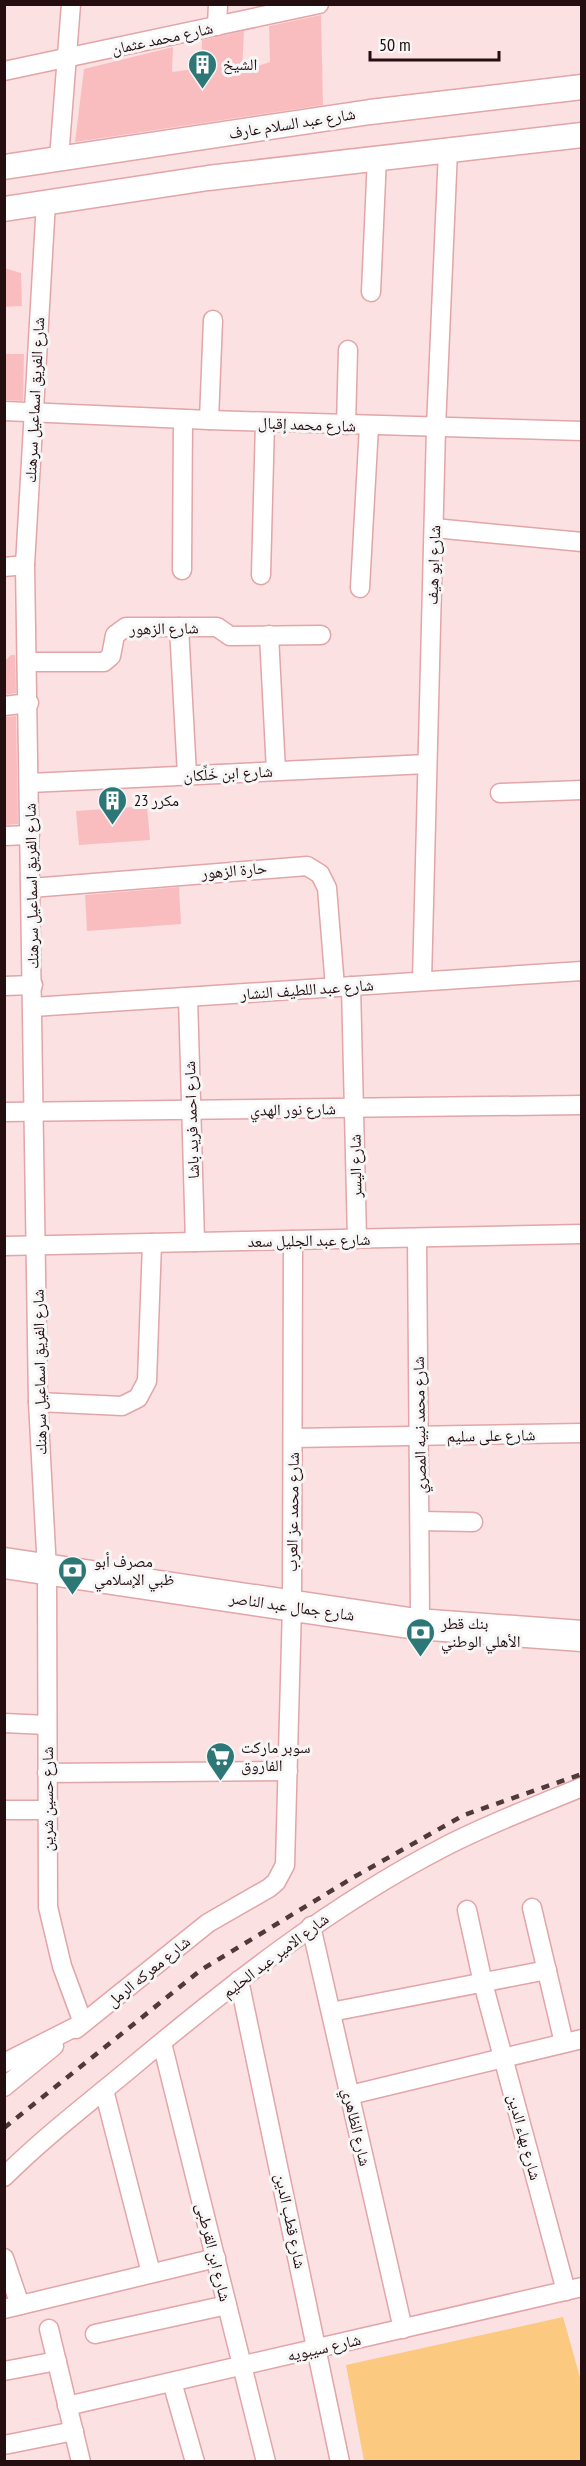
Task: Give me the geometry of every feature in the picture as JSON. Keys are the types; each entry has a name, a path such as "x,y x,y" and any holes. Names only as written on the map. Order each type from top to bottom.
{"main road":[{"name":"شارع جمال عبد الناصر","path":"4,1548 46,1563"},
{"name":"شارع جمال عبد الناصر","path":"4,1563 46,1563 292,1601 416,1624 582,1636"},
{"name":"شارع جمال عبد الناصر","path":"292,1601 420,1612 582,1618"}],"street":[{"path":"59,158 71,4"},
{"path":"217,26 218,4"},
{"name":"شارع محمد عثمان","path":"4,71 320,4"},
{"name":"شارع عبد السلام عارف","path":"4,167 370,112 582,87"},
{"path":"4,209 208,178 582,135"},
{"name":"شارع ابو هيف","path":"422,981 436,428 448,150"},
{"path":"371,292 377,158"},
{"name":"شارع الفريق اسماعيل سرهنك","path":"46,202 25,565 29,703 38,1402 46,1563"},
{"path":"209,420 213,320"},
{"path":"346,425 348,350"},
{"name":"شارع محمد إقبال","path":"4,411 369,426 582,431"},
{"path":"182,570 183,419"},
{"path":"261,575 265,422"},
{"path":"360,588 369,426"},
{"path":"434,528 582,542"},
{"path":"4,567 25,565"},
{"path":"178,627 187,775"},
{"name":"شارع الزهور","path":"27,662 104,662 111,656 115,635 122,629 217,627 230,636 321,635"},
{"path":"269,635 276,771"},
{"path":"4,706 29,703"},
{"name":"شارع ابن خَلِّكان","path":"30,783 427,764"},
{"path":"500,793 582,790"},
{"path":"4,836 30,836"},
{"name":"حارة الزهور","path":"31,888 307,866 320,874 327,888 343,986"},
{"name":"شارع عبد اللطيف النشار","path":"33,1007 582,971"},
{"path":"4,986 33,985"},
{"name":"شارع اليسر","path":"343,986 354,1108 357,1239"},
{"name":"شارع احمد فريد باشا","path":"188,997 195,1242"},
{"name":"شارع نور الهدي","path":"4,1112 582,1105"},
{"name":"شارع عبد الجليل سعد","path":"4,1246 582,1234"},
{"name":"شارع محمد نبيه المصري","path":"417,1238 420,1612"},
{"name":"شارع محمد عز العرب","path":"286,1856 292,1601 293,1240"},
{"path":"38,1402 122,1406 138,1398 147,1381 152,1243"},
{"name":"شارع على سليم","path":"293,1438 582,1433"},
{"path":"420,1521 473,1522"},
{"name":"شارع حسين شرين","path":"46,1563 48,1906 62,1966 83,2023"},
{"path":"4,1723 47,1725"},
{"path":"47,1773 288,1771"},
{"name":"شارع الامير عبد الحليم","path":"4,2177 62,2124 239,1980 311,1926 446,1846 582,1786"},
{"path":"4,1809 47,1810"},
{"name":"شارع معركه الرمل","path":"4,2087 208,1923 276,1882 282,1874 286,1856"},
{"path":"350,2095 573,2041 547,1970 532,1908"},
{"name":"شارع بهاء الدين","path":"468,1910 483,1983 504,2059 577,2289"},
{"name":"شارع الظاهري","path":"311,1926 403,2329"},
{"path":"331,2012 547,1970"},
{"name":"شارع قطب الدين","path":"239,1980 318,2348 340,2462"},
{"path":"4,2063 83,2023"},
{"name":"شارع ابن القرطبى","path":"162,2043 266,2462"},
{"path":"104,2090 151,2273"},
{"path":"4,2258 12,2307 216,2258"},
{"name":"شارع سيبويه","path":"67,2406 577,2289"},
{"path":"95,2334 227,2306"},
{"path":"49,2329 81,2462"},
{"path":"4,2371 57,2361"},
{"path":"171,2382 195,2462"},
{"path":"4,2445 74,2431"}],"shaded area":[{"path":"563,2317 581,2381 581,2461 364,2461 346,2365"}],"building":[{"name":"الشيخ","path":"321,15 323,105 75,142 84,69 173,47 172,72 201,68 202,40 244,31 242,71 270,62 269,26"},
{"path":"4,268 21,273 22,306 4,307"},
{"path":"4,354 24,354 23,401 4,400"},
{"path":"11,655 15,655 16,693 4,695 4,662"},
{"path":"16,716 18,824 4,825 4,717"},
{"name":"23 مكرر","path":"147,806 150,840 79,845 76,811"},
{"path":"179,887 181,924 87,931 85,895"}],"railway":[{"path":"4,2128 201,1970 354,1877 464,1815 582,1774"}],"place":[{"name":"الشيخ","path":"202,90"},
{"name":"23 مكرر","path":"113,826"},
{"name":"مصرف أبو ظبي الإسلامي","path":"73,1596"},
{"name":"بنك قطر الأهلي الوطني","path":"420,1658"},
{"name":"سوبر ماركت الفاروق","path":"220,1782"}]}
